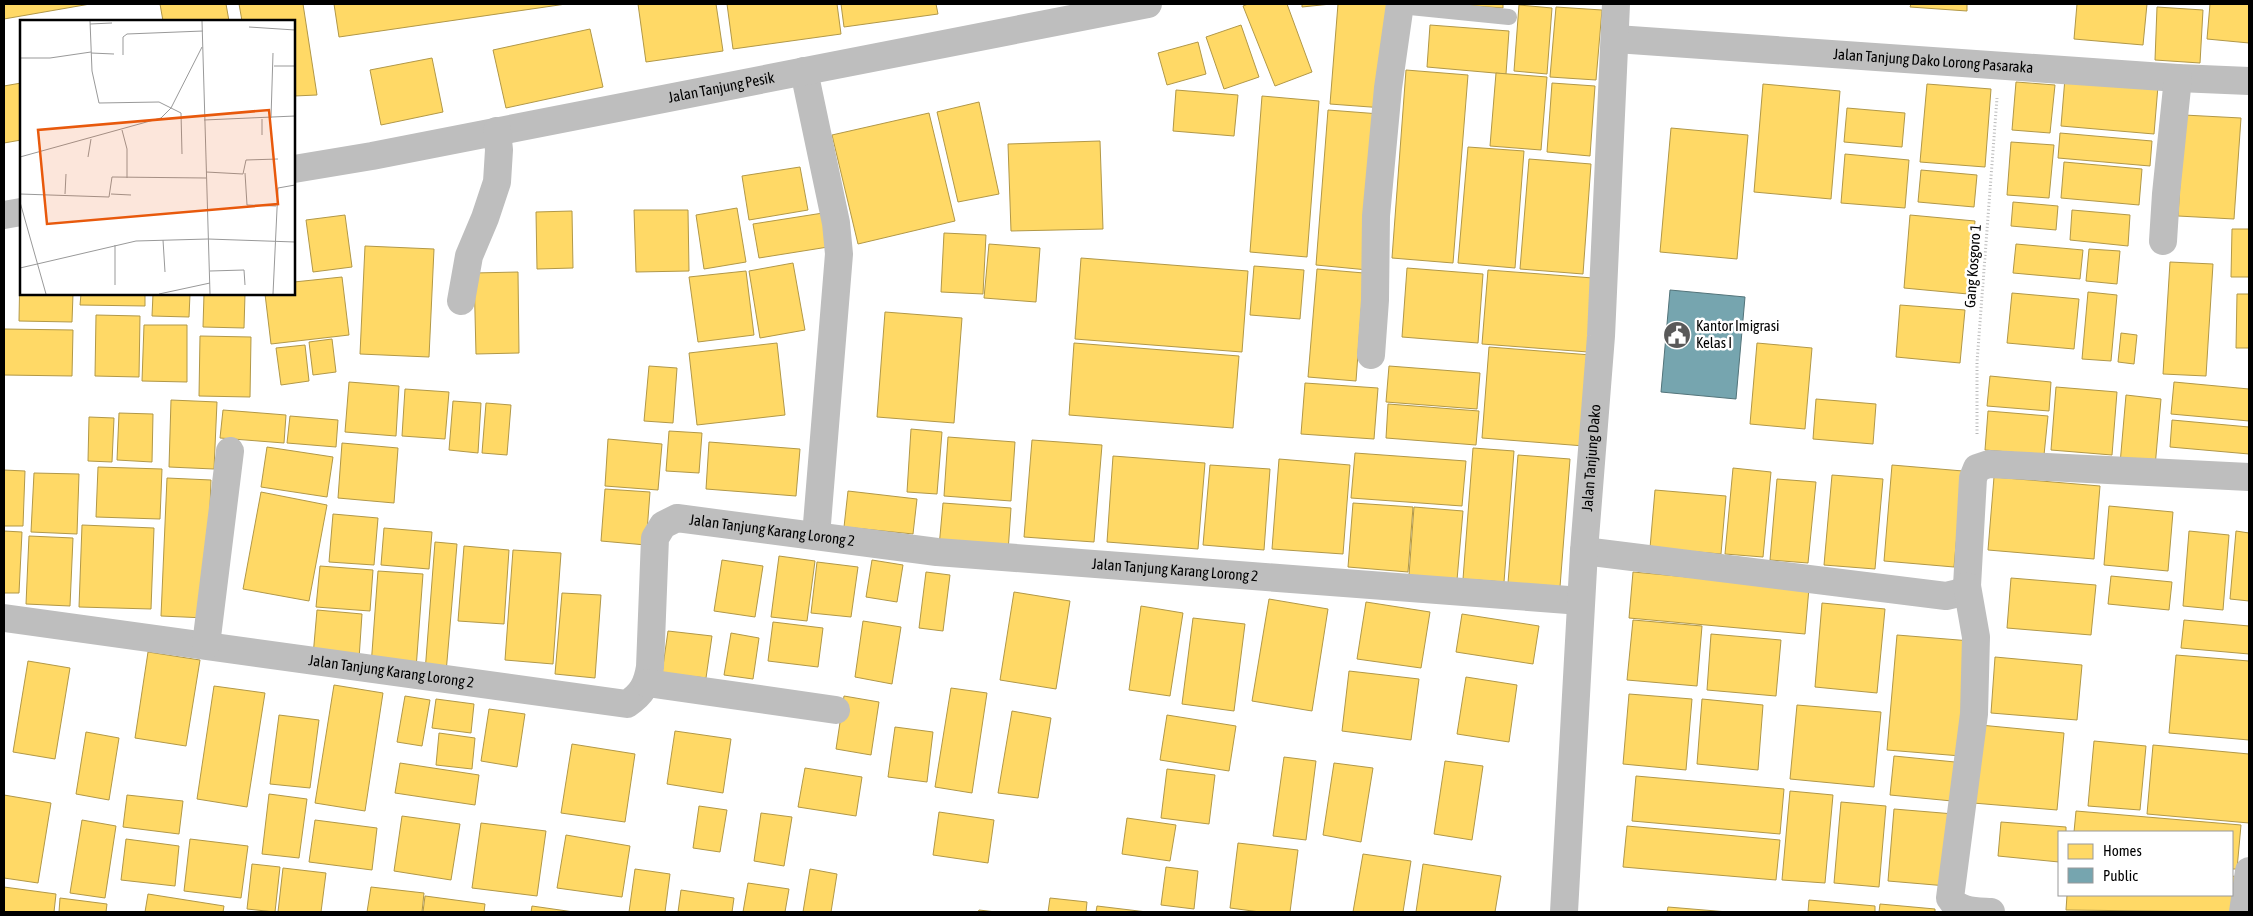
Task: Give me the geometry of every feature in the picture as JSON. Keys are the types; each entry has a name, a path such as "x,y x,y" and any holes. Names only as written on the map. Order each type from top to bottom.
{"street":[{"name":"Jalan Tanjung Pesik","path":"295,169 372,156 1148,4"},
{"name":"Jalan Tanjung Dako","path":"1564,912 1584,551 1601,336 1616,39 1616,4"},
{"path":"1371,355 1375,300 1376,216 1388,88 1400,5"},
{"name":"Jalan Tanjung Dako Lorong Pasaraka","path":"1616,39 2178,78 2249,81"},
{"path":"804,71 836,223 839,254 816,536"},
{"path":"2163,241 2178,78"},
{"path":"461,301 469,256 485,218 497,182 499,150 497,131"},
{"path":"4,215 20,212"},
{"path":"206,645 230,451"},
{"path":"1991,912 1964,909 1956,906 1950,898 1974,714 1976,637 1967,586 1973,478 1977,468 1988,464 2249,477"},
{"name":"Jalan Tanjung Karang Lorong 2","path":"4,618 206,645 390,673 627,704 638,696 647,683 650,667 655,538 663,525 677,518 936,552 1581,601"},
{"path":"1584,551 1946,596 1959,592 1967,586"},
{"path":"647,683 836,710"},
{"path":"2243,912 2249,871"}],"lane":[{"path":"1400,5 1509,17"}],"path":[{"name":"Gang Kosgoro 1","path":"1977,468 1977,362 2000,65"}],"building: Homes":[{"path":"4,4 90,4 4,19"},
{"path":"160,4 226,4 229,20 163,20"},
{"path":"239,4 303,4 317,95 295,96 295,20 242,20"},
{"path":"334,4 566,4 339,37"},
{"path":"638,4 716,4 723,51 646,62"},
{"path":"727,4 837,4 841,34 733,49"},
{"path":"841,4 936,4 938,14 844,27"},
{"path":"1248,4 1287,4 1312,72 1275,86 1243,6"},
{"path":"1302,4 1331,4 1302,7"},
{"path":"1338,4 1393,4 1384,108 1330,104"},
{"path":"1447,4 1503,4 1503,8"},
{"path":"1911,4 1967,4 1967,11 1910,7"},
{"path":"2077,4 2147,4 2143,45 2074,39"},
{"path":"2210,4 2249,4 2249,43 2207,39"},
{"path":"1519,5 1552,8 1547,74 1514,71"},
{"path":"1556,7 1602,10 1596,80 1550,77"},
{"path":"2157,7 2203,10 2200,63 2155,60"},
{"path":"1241,25 1259,77 1224,89 1206,37"},
{"path":"1430,25 1509,31 1506,74 1427,67"},
{"path":"590,29 603,87 506,108 493,50"},
{"path":"1198,42 1206,74 1167,85 1158,53"},
{"path":"432,58 443,112 381,125 370,70"},
{"path":"1406,70 1468,75 1453,263 1392,258"},
{"path":"1496,73 1547,77 1541,150 1490,146"},
{"path":"2065,78 2158,86 2154,134 2061,126"},
{"path":"2016,82 2055,85 2050,133 2012,130"},
{"path":"20,83 20,140 4,143 4,86"},
{"path":"1552,83 1595,86 1590,156 1547,152"},
{"path":"1763,84 1840,91 1831,199 1754,192"},
{"path":"1927,84 1991,89 1985,167 1920,162"},
{"path":"1176,90 1238,95 1234,136 1173,131"},
{"path":"1262,96 1319,101 1307,257 1250,252"},
{"path":"979,102 999,194 958,202 937,112"},
{"path":"1847,108 1905,113 1902,147 1844,142"},
{"path":"1328,110 1380,114 1368,270 1316,265"},
{"path":"929,113 955,221 858,244 832,135"},
{"path":"2184,115 2241,118 2234,219 2178,216"},
{"path":"1671,128 1748,135 1737,259 1660,252"},
{"path":"2060,133 2152,141 2150,166 2058,158"},
{"path":"1100,141 1103,229 1011,231 1008,144"},
{"path":"2011,142 2054,145 2049,198 2007,195"},
{"path":"1468,147 1524,151 1515,268 1458,263"},
{"path":"1845,154 1909,160 1905,208 1841,203"},
{"path":"1529,159 1591,164 1583,274 1520,269"},
{"path":"2064,162 2142,169 2139,205 2061,198"},
{"path":"800,167 808,210 749,220 742,176"},
{"path":"1921,170 1977,175 1974,207 1918,202"},
{"path":"2013,202 2058,206 2056,230 2011,226"},
{"path":"737,208 746,262 704,269 696,215"},
{"path":"634,210 688,210 689,271 636,272"},
{"path":"2072,210 2130,215 2128,246 2070,240"},
{"path":"572,211 573,268 537,269 536,212"},
{"path":"823,213 828,247 759,258 753,224"},
{"path":"345,215 352,267 313,272 306,220"},
{"path":"1910,215 1975,221 1968,294 1904,288"},
{"path":"2232,229 2249,229 2249,277 2231,277"},
{"path":"944,233 986,235 983,294 941,292"},
{"path":"989,244 1040,248 1036,302 984,298"},
{"path":"2016,244 2083,250 2080,279 2013,273"},
{"path":"365,246 434,249 429,357 360,354"},
{"path":"2089,249 2120,251 2117,284 2086,281"},
{"path":"1081,258 1248,271 1242,352 1075,339"},
{"path":"2170,262 2213,264 2206,376 2163,374"},
{"path":"793,263 805,330 760,338 749,271"},
{"path":"20,265 20,295 73,295 72,322 19,321"},
{"path":"1254,266 1304,270 1300,319 1250,315"},
{"path":"1407,268 1483,274 1478,343 1402,337"},
{"path":"1317,269 1364,273 1356,381 1308,377"},
{"path":"1488,270 1593,278 1588,352 1482,344"},
{"path":"746,271 754,335 698,342 689,277"},
{"path":"518,272 519,353 476,354 474,273"},
{"path":"342,277 349,335 271,344 265,295 295,295 295,282"},
{"path":"2088,292 2117,295 2111,361 2082,359"},
{"path":"2012,293 2079,299 2074,349 2007,343"},
{"path":"2237,294 2249,294 2249,348 2236,348"},
{"path":"81,295 145,295 145,306 80,305"},
{"path":"153,295 190,295 189,317 152,316"},
{"path":"204,295 245,295 244,328 203,327"},
{"path":"1900,305 1965,310 1960,363 1896,357"},
{"path":"885,312 962,318 954,423 877,417"},
{"path":"96,315 140,316 139,377 95,376"},
{"path":"144,325 187,325 187,382 142,381"},
{"path":"4,329 73,330 72,376 4,375"},
{"path":"2121,333 2137,335 2134,364 2118,362"},
{"path":"200,336 251,337 250,397 199,396"},
{"path":"332,339 336,372 313,375 309,342"},
{"path":"777,343 785,415 697,425 689,353"},
{"path":"1074,343 1239,356 1233,428 1069,415"},
{"path":"1757,343 1812,348 1805,429 1750,424"},
{"path":"305,345 309,381 281,385 276,348"},
{"path":"1489,347 1591,355 1584,446 1482,438"},
{"path":"649,366 677,368 673,423 644,421"},
{"path":"1389,366 1480,373 1477,409 1386,402"},
{"path":"1990,376 2051,382 2049,411 1987,406"},
{"path":"349,382 399,386 396,436 345,432"},
{"path":"2174,382 2249,389 2249,421 2171,414"},
{"path":"1305,383 1378,388 1374,439 1301,434"},
{"path":"2056,387 2117,392 2112,455 2051,450"},
{"path":"405,389 449,392 445,439 402,436"},
{"path":"2126,395 2161,399 2155,467 2120,464"},
{"path":"1816,399 1876,404 1873,444 1813,439"},
{"path":"171,400 217,402 214,469 169,467"},
{"path":"453,401 481,403 478,453 449,450"},
{"path":"486,403 511,405 507,455 482,453"},
{"path":"1388,404 1479,411 1476,445 1386,438"},
{"path":"223,410 286,415 284,443 220,438"},
{"path":"1988,411 2048,416 2044,455 1985,450"},
{"path":"119,413 153,414 152,462 117,460"},
{"path":"290,416 338,420 336,447 287,443"},
{"path":"89,417 114,418 112,462 88,461"},
{"path":"2172,420 2249,427 2249,454 2170,447"},
{"path":"911,429 942,432 937,494 907,492"},
{"path":"669,431 702,433 699,473 666,471"},
{"path":"948,437 1015,442 1011,501 944,496"},
{"path":"608,439 662,444 658,490 605,486"},
{"path":"1032,440 1102,445 1094,542 1024,537"},
{"path":"709,442 800,449 796,496 706,489"},
{"path":"342,443 398,448 394,503 338,498"},
{"path":"267,447 333,457 327,497 261,487"},
{"path":"1473,448 1514,451 1504,582 1463,579"},
{"path":"1355,453 1466,461 1462,506 1351,498"},
{"path":"1518,455 1570,459 1560,587 1508,583"},
{"path":"1113,456 1205,463 1198,549 1107,542"},
{"path":"1279,459 1350,465 1343,554 1272,549"},
{"path":"1210,465 1270,469 1264,550 1203,545"},
{"path":"1892,465 1963,471 1954,567 1884,561"},
{"path":"98,467 162,469 160,519 96,517"},
{"path":"1733,468 1771,472 1763,557 1725,554"},
{"path":"4,470 25,471 23,526 4,526"},
{"path":"34,473 79,474 77,534 31,532"},
{"path":"1832,475 1883,479 1875,569 1824,565"},
{"path":"1994,477 2100,486 2094,559 1988,550"},
{"path":"167,478 211,480 206,618 161,616"},
{"path":"1777,479 1816,482 1808,563 1770,560"},
{"path":"605,489 650,492 646,545 601,541"},
{"path":"1655,490 1726,496 1721,554 1650,548"},
{"path":"848,491 917,499 913,534 844,527"},
{"path":"261,492 327,505 309,601 243,589"},
{"path":"943,503 1011,508 1008,552 939,547"},
{"path":"1353,503 1413,507 1408,572 1348,567"},
{"path":"2109,506 2173,512 2168,571 2104,565"},
{"path":"1414,507 1463,511 1457,580 1409,575"},
{"path":"333,514 378,518 374,565 329,562"},
{"path":"82,525 154,528 151,609 79,607"},
{"path":"384,528 432,532 429,569 381,565"},
{"path":"4,531 22,532 19,593 4,593"},
{"path":"2189,531 2229,535 2223,610 2183,606"},
{"path":"2236,531 2249,533 2249,601 2230,599"},
{"path":"29,536 73,538 70,606 26,604"},
{"path":"435,542 457,544 446,673 425,672"},
{"path":"464,546 509,550 504,624 458,621"},
{"path":"513,550 561,553 553,664 505,660"},
{"path":"779,556 815,561 807,621 771,617"},
{"path":"722,560 763,566 755,617 714,611"},
{"path":"872,560 903,565 897,602 866,597"},
{"path":"817,562 858,567 851,617 811,613"},
{"path":"320,566 373,570 370,611 316,607"},
{"path":"378,571 423,574 416,669 371,666"},
{"path":"926,572 950,575 943,631 919,628"},
{"path":"1633,572 1809,588 1805,634 1629,618"},
{"path":"2111,576 2172,582 2169,610 2108,604"},
{"path":"2011,578 2096,585 2091,635 2007,628"},
{"path":"1014,592 1070,601 1056,689 1000,680"},
{"path":"562,593 601,595 595,678 555,674"},
{"path":"1269,599 1328,609 1312,711 1252,701"},
{"path":"1366,602 1430,612 1421,668 1357,659"},
{"path":"1822,603 1885,609 1877,693 1815,687"},
{"path":"1141,606 1183,613 1170,696 1129,690"},
{"path":"317,610 362,614 359,659 313,656"},
{"path":"1462,614 1539,626 1533,664 1456,652"},
{"path":"1193,618 1245,624 1234,711 1182,704"},
{"path":"1633,620 1702,626 1697,686 1627,680"},
{"path":"2184,620 2249,626 2249,654 2181,648"},
{"path":"863,621 901,627 892,684 855,677"},
{"path":"773,622 823,628 818,667 768,661"},
{"path":"668,631 712,636 706,678 662,673"},
{"path":"731,633 759,638 753,679 724,675"},
{"path":"1711,634 1781,640 1776,696 1707,690"},
{"path":"1897,635 1971,641 1961,756 1887,750"},
{"path":"148,652 200,660 186,746 135,738"},
{"path":"2176,655 2249,661 2249,740 2169,733"},
{"path":"1995,657 2082,665 2077,720 1991,713"},
{"path":"28,661 70,668 55,759 13,752"},
{"path":"1349,671 1419,679 1411,740 1342,731"},
{"path":"1466,677 1517,685 1509,742 1457,734"},
{"path":"334,685 383,693 365,811 315,803"},
{"path":"214,686 265,693 247,807 197,799"},
{"path":"951,688 987,693 972,793 935,787"},
{"path":"1629,694 1692,699 1686,770 1623,764"},
{"path":"405,696 430,700 422,746 397,742"},
{"path":"844,696 879,702 871,755 836,749"},
{"path":"436,699 474,704 471,733 432,728"},
{"path":"1702,699 1763,705 1758,770 1697,764"},
{"path":"1797,705 1881,712 1874,787 1790,779"},
{"path":"489,709 525,714 517,767 481,761"},
{"path":"1012,711 1051,718 1038,798 998,793"},
{"path":"279,715 319,720 310,788 270,784"},
{"path":"1167,715 1236,726 1229,771 1160,760"},
{"path":"1980,725 2064,733 2057,810 1973,803"},
{"path":"895,727 933,732 927,782 888,777"},
{"path":"675,731 731,739 723,793 667,784"},
{"path":"86,732 119,738 109,800 76,794"},
{"path":"439,733 475,738 472,769 436,765"},
{"path":"2094,741 2146,746 2140,810 2088,806"},
{"path":"572,744 635,754 625,822 561,813"},
{"path":"2153,745 2249,754 2249,823 2147,814"},
{"path":"1894,756 1955,762 1952,801 1890,795"},
{"path":"1284,757 1316,761 1306,840 1273,836"},
{"path":"1445,761 1483,766 1472,840 1434,834"},
{"path":"400,763 479,775 475,805 395,793"},
{"path":"1334,763 1373,768 1361,842 1323,835"},
{"path":"805,768 862,777 856,816 798,807"},
{"path":"1167,769 1215,775 1209,824 1161,818"},
{"path":"1636,776 1784,789 1780,834 1632,821"},
{"path":"1790,791 1833,795 1825,883 1782,880"},
{"path":"269,794 307,799 299,858 262,854"},
{"path":"4,795 51,803 38,883 4,878"},
{"path":"127,795 183,801 179,834 123,827"},
{"path":"1841,802 1886,806 1879,887 1834,883"},
{"path":"699,806 727,810 720,852 693,848"},
{"path":"1894,809 1954,814 1947,886 1888,881"},
{"path":"2076,811 2241,825 2237,869 2233,869 2233,831 2074,831"},
{"path":"939,812 994,820 988,863 933,855"},
{"path":"761,813 792,817 784,866 754,861"},
{"path":"402,816 460,824 451,880 394,871"},
{"path":"1127,818 1176,825 1170,861 1122,854"},
{"path":"82,820 116,826 105,898 70,893"},
{"path":"315,820 377,828 372,870 309,862"},
{"path":"2001,822 2066,827 2066,831 2058,831 2058,862 1998,856"},
{"path":"481,823 546,831 537,896 472,888"},
{"path":"1627,826 1780,840 1776,880 1623,867"},
{"path":"566,835 630,846 622,897 557,888"},
{"path":"126,839 179,846 175,886 121,880"},
{"path":"190,839 248,846 241,898 184,891"},
{"path":"1238,843 1298,850 1290,912 1260,912 1230,908"},
{"path":"1363,854 1411,861 1403,912 1353,912"},
{"path":"252,864 280,867 275,912 247,909"},
{"path":"1423,864 1501,876 1495,912 1416,912"},
{"path":"1166,867 1198,871 1194,909 1161,905"},
{"path":"283,868 326,873 321,912 278,912"},
{"path":"635,869 670,874 665,912 629,912"},
{"path":"810,869 837,874 831,912 803,912"},
{"path":"2233,876 2239,877 2236,912 2066,910 2067,896 2233,896"},
{"path":"748,883 789,889 785,912 743,912"},
{"path":"4,887 56,894 54,912 4,912"},
{"path":"371,887 424,893 422,912 367,912"},
{"path":"681,890 734,898 732,912 678,912"},
{"path":"148,894 224,906 223,912 145,912"},
{"path":"425,896 485,904 484,912 423,912"},
{"path":"60,898 107,904 106,912 59,912"},
{"path":"1050,898 1087,902 1086,912 1048,912"},
{"path":"1809,900 1875,906 1875,912 1808,912"},
{"path":"1880,904 1935,909 1935,912 1879,912"},
{"path":"532,906 574,912 531,912"},
{"path":"1097,906 1147,912 1096,912"},
{"path":"1668,907 1728,912 1667,912"},
{"path":"979,910 996,912 978,912"}],"building: Public":[{"path":"1670,290 1745,297 1736,399 1661,392"}],"place":[{"name":"Kantor Imigrasi Kelas I","path":"1677,335"}]}
